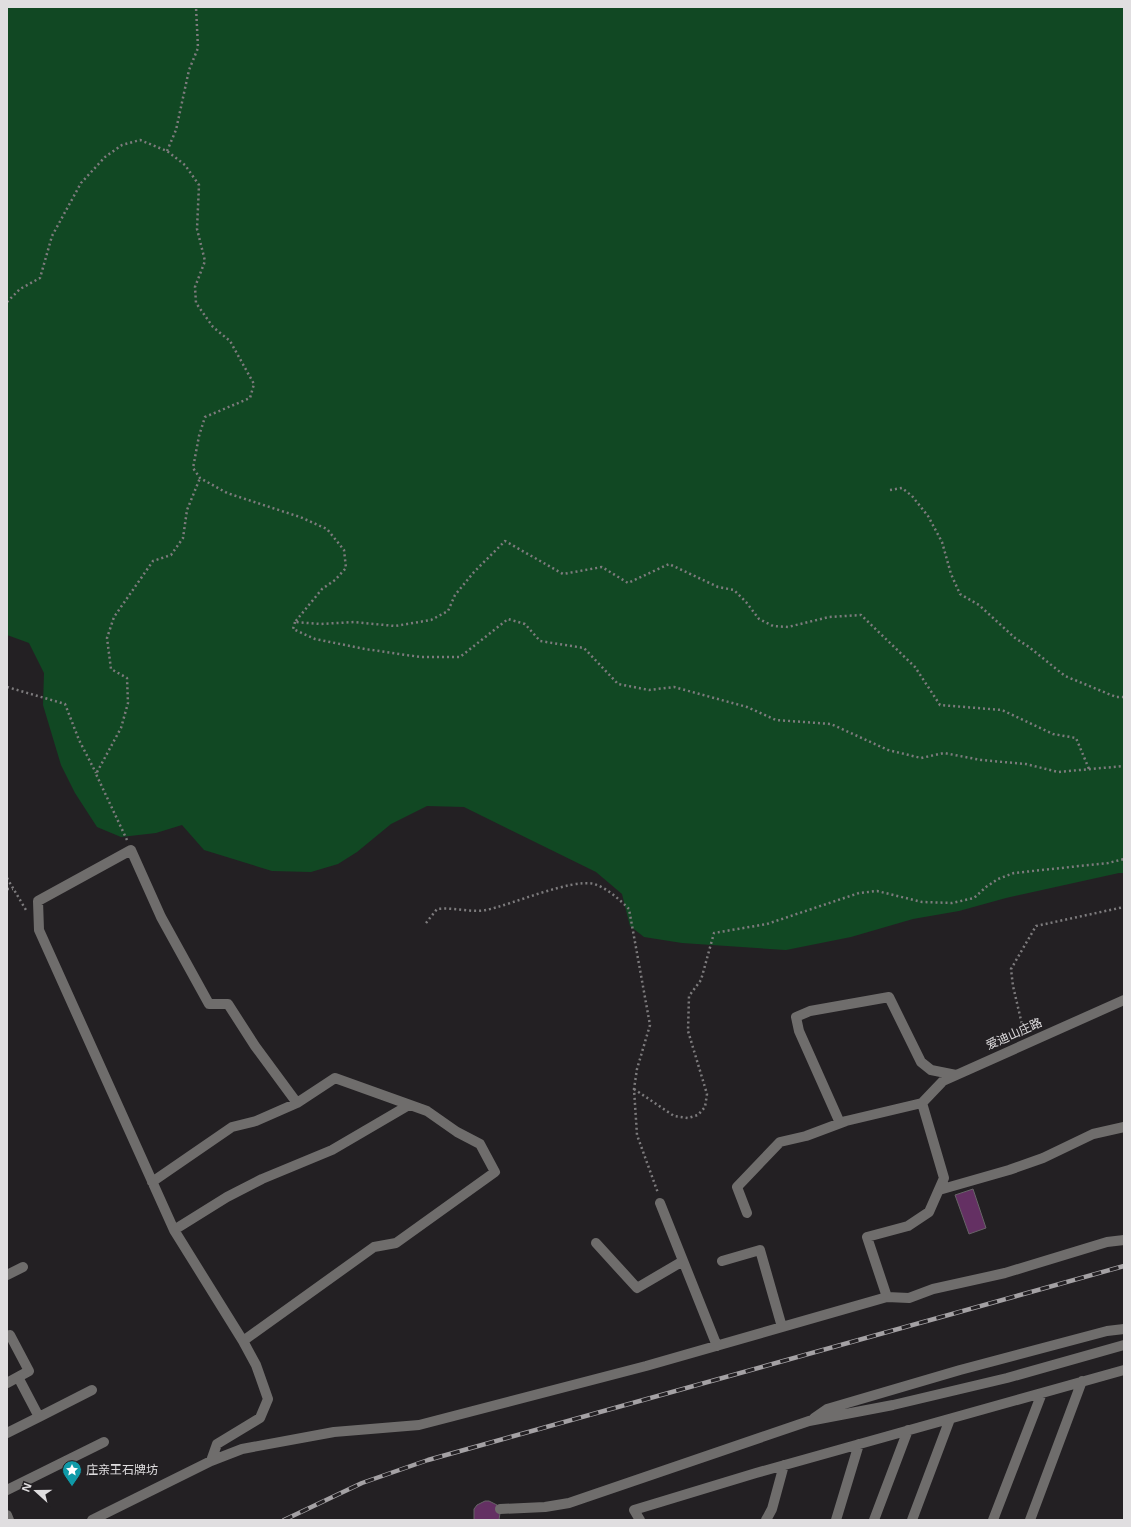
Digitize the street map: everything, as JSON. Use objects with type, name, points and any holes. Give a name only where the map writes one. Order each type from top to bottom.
[{"type":"street","points":[[211,1460],[217,1444],[260,1418],[268,1399],[256,1365],[243,1341],[174,1230],[39,930],[38,901],[131,850],[161,917],[210,1004],[228,1004],[254,1046],[297,1103]]},
{"type":"street","points":[[840,1123],[799,1031],[796,1017],[810,1011],[889,997],[921,1062],[931,1070],[956,1075]]},
{"type":"street","name":"爱迪山庄路","points":[[922,1103],[943,1081],[1124,1000]]},
{"type":"street","points":[[152,1182],[232,1127],[256,1121],[297,1103],[335,1078],[427,1112],[457,1132],[480,1144],[495,1172],[396,1243],[374,1247],[243,1341]]},
{"type":"street","points":[[747,1213],[737,1187],[780,1142],[806,1136],[840,1123],[922,1103],[944,1178],[929,1212],[908,1226],[867,1237],[887,1297]]},
{"type":"street","points":[[174,1230],[262,1179],[332,1150],[409,1105]]},
{"type":"street","points":[[939,1190],[1010,1170],[1043,1158],[1093,1134],[1124,1127]]},
{"type":"street","points":[[660,1204],[717,1346]]},
{"type":"street","points":[[92,1520],[211,1460],[242,1449],[334,1432],[419,1425],[646,1366],[887,1297],[909,1298],[934,1289],[1005,1273],[1107,1242],[1124,1240]]},
{"type":"street","points":[[596,1243],[637,1288],[683,1261]]},
{"type":"street","points":[[722,1261],[760,1250],[782,1328]]},
{"type":"street","points":[[7,1275],[23,1267]]},
{"type":"street","points":[[809,1421],[827,1409],[960,1370],[1107,1331],[1124,1329]]},
{"type":"street","points":[[7,1336],[10,1335],[29,1371],[7,1384]]},
{"type":"street","points":[[500,1509],[545,1507],[569,1503],[809,1421],[908,1402],[1007,1378],[1124,1345]]},
{"type":"street","points":[[640,1520],[634,1510],[784,1465],[1124,1370]]},
{"type":"street","points":[[18,1378],[39,1416]]},
{"type":"street","points":[[1030,1520],[1082,1381]]},
{"type":"street","points":[[7,1433],[92,1390]]},
{"type":"street","points":[[993,1520],[1042,1393]]},
{"type":"street","points":[[912,1520],[950,1419]]},
{"type":"street","points":[[874,1520],[908,1430]]},
{"type":"street","points":[[7,1490],[104,1442]]},
{"type":"street","points":[[836,1520],[860,1444]]},
{"type":"street","points":[[766,1520],[772,1509],[784,1465]]},
{"type":"street","points":[[7,1515],[10,1520]]},
{"type":"path","points":[[167,152],[176,130],[189,70],[198,48],[196,7]]},
{"type":"path","points":[[7,302],[20,289],[40,278],[52,236],[81,184],[105,157],[122,145],[140,140],[167,152],[185,166],[199,185],[197,229],[205,261],[195,287],[196,303],[213,327],[230,342],[254,384],[250,398],[205,417],[199,436],[193,468],[200,478],[227,492],[300,517],[327,529],[344,550],[346,568],[336,580],[322,589],[295,622],[293,629],[315,639],[420,657],[460,657],[508,619],[525,624],[540,641],[584,648],[618,684],[649,690],[674,688],[747,707],[776,720],[832,724],[888,750],[921,758],[944,753],[981,760],[1026,764],[1058,772],[1124,766]]},
{"type":"path","points":[[96,774],[121,728],[128,703],[127,678],[111,669],[107,638],[114,617],[153,561],[171,555],[183,538],[187,510],[200,478]]},
{"type":"path","points":[[890,490],[902,488],[912,496],[928,516],[942,542],[951,574],[960,594],[979,605],[1015,638],[1029,647],[1065,676],[1101,691],[1124,697]]},
{"type":"path","points":[[295,622],[321,624],[354,622],[395,626],[431,620],[448,611],[455,595],[474,572],[505,541],[562,574],[602,567],[628,583],[669,564],[718,587],[734,590],[746,602],[758,619],[773,626],[788,627],[829,617],[860,615],[915,667],[940,705],[1002,710],[1053,734],[1076,738],[1089,769]]},
{"type":"path","points":[[7,687],[65,704],[79,740],[131,850]]},
{"type":"path","points":[[634,1089],[674,1116],[688,1118],[698,1115],[705,1107],[707,1094],[688,1031],[689,996],[701,980],[714,933],[767,924],[859,893],[877,891],[922,902],[952,903],[974,898],[998,879],[1014,873],[1108,863],[1124,859]]},
{"type":"path","points":[[7,878],[28,913]]},
{"type":"path","points":[[426,923],[437,909],[448,908],[484,910],[502,907],[531,896],[578,884],[593,884],[617,897],[628,909],[650,1025],[637,1068],[634,1089],[637,1135],[656,1184],[660,1204]]},
{"type":"path","points":[[7,889],[14,889]]},
{"type":"path","points":[[1027,1043],[1013,986],[1011,969],[1036,926],[1124,907]]},
{"type":"green space","points":[[7,7],[1124,7],[1124,873],[1006,898],[959,911],[913,919],[851,937],[786,950],[682,943],[644,937],[630,926],[622,894],[596,872],[464,807],[427,806],[391,824],[357,852],[338,864],[311,872],[272,871],[204,850],[182,825],[156,833],[121,837],[97,827],[75,793],[61,765],[43,705],[44,673],[29,643],[7,635]]},
{"type":"building","points":[[973,1189],[986,1228],[969,1234],[955,1195]]},
{"type":"building","points":[[485,1501],[489,1501],[497,1505],[500,1513],[499,1520],[474,1520],[474,1509],[477,1505]]},
{"type":"railway","points":[[284,1520],[362,1483],[428,1460],[1124,1266]]},
{"type":"place","name":"庄亲王石牌坊","points":[[72,1487]]}]
